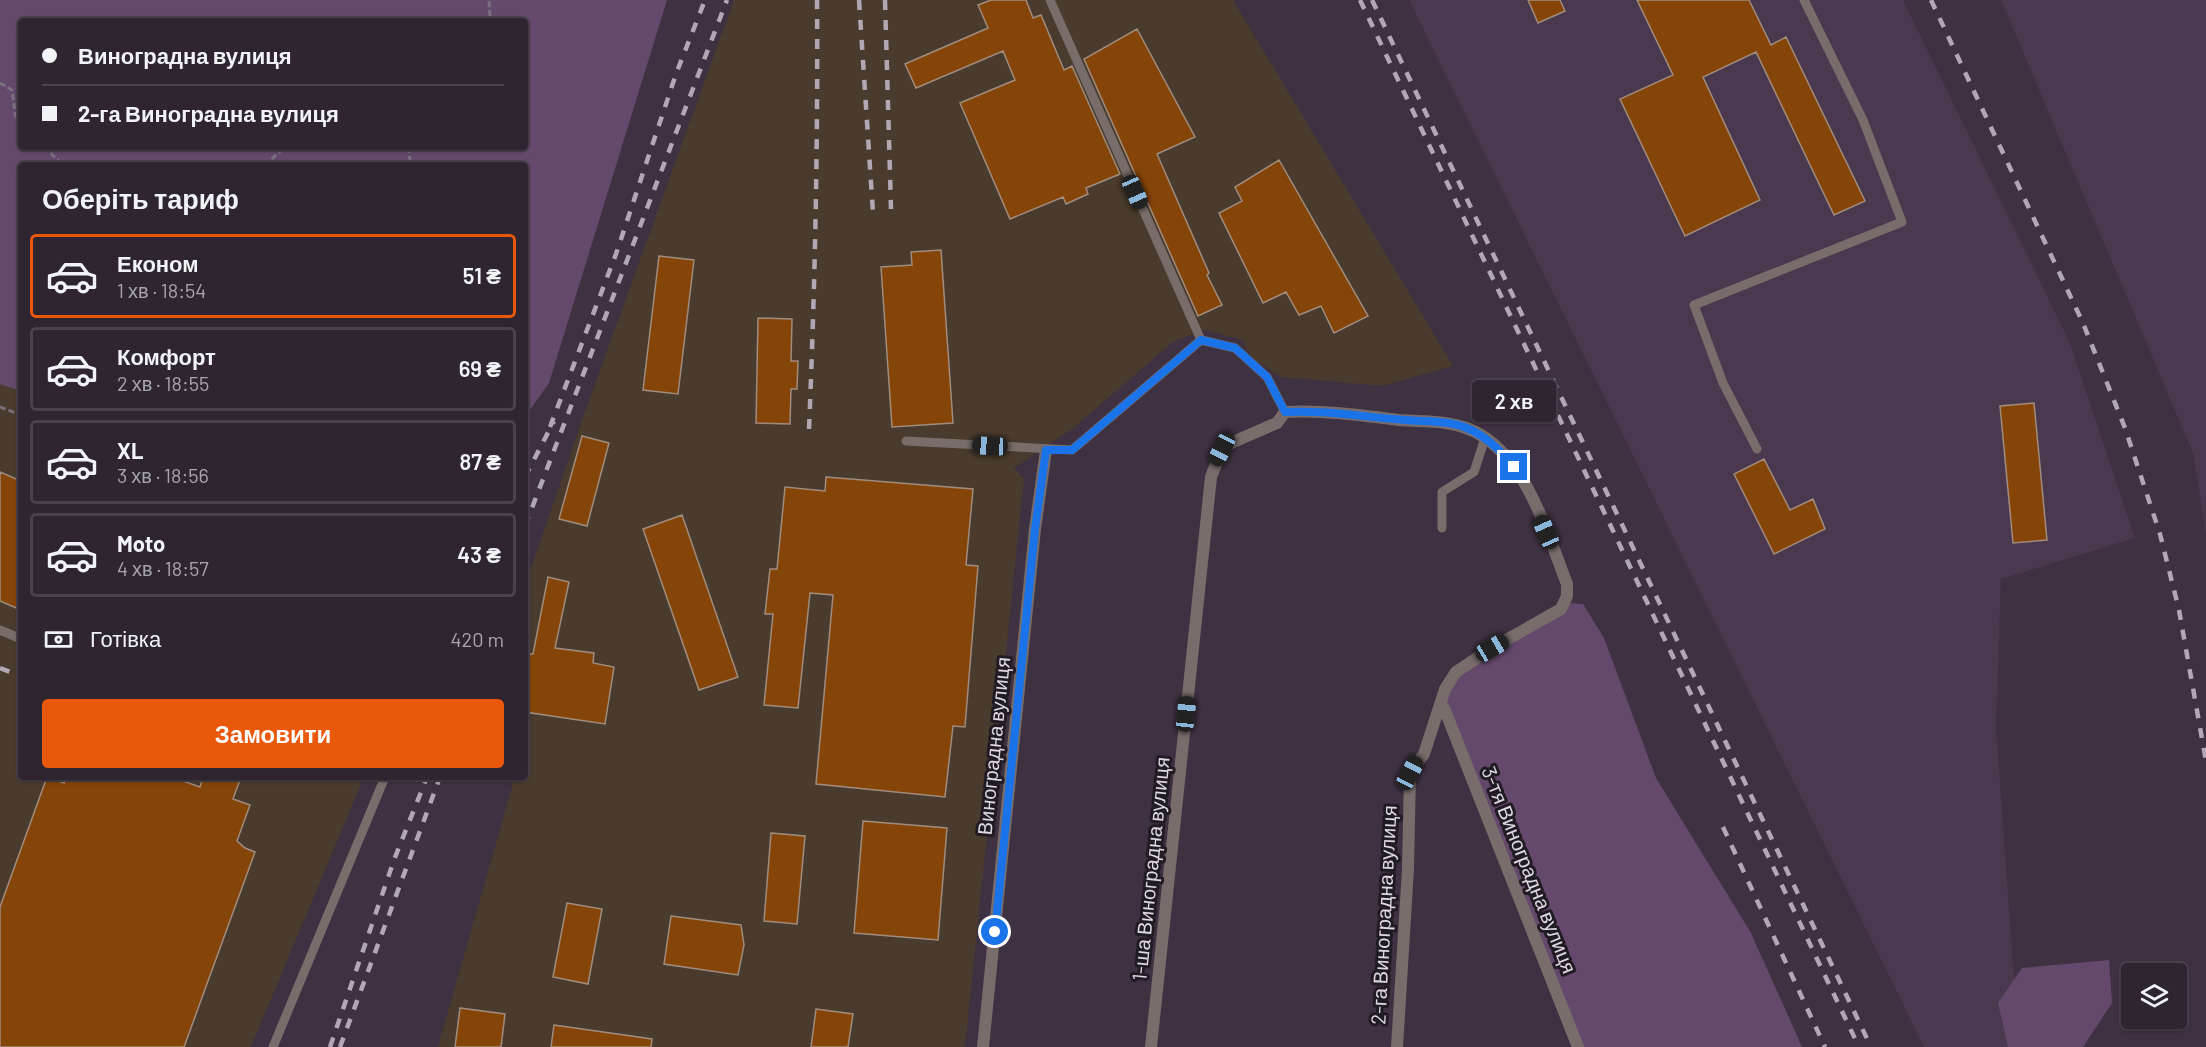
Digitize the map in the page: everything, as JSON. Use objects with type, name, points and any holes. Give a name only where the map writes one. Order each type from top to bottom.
[{"type":"street","name":"2-га Виноградна вулиця","points":[[1285,412],[1315,410],[1448,423],[1468,428],[1485,438],[1506,456],[1523,478],[1567,584],[1567,596],[1561,609],[1492,648],[1456,672],[1445,689],[1424,754],[1410,773],[1408,869],[1397,1047]]},
{"type":"street","name":"1-ша Виноградна вулиця","points":[[1152,1047],[1211,477],[1222,449],[1277,423],[1285,412]]},
{"type":"street","name":"Виноградна вулиця","points":[[983,1047],[1035,529],[1046,450]]},
{"type":"street","name":"3-тя Виноградна вулиця","points":[[1444,708],[1578,1047]]},
{"type":"lane","points":[[1050,0],[1201,340]]},
{"type":"lane","points":[[1757,449],[1723,382],[1694,305],[1902,222],[1863,120],[1804,0]]},
{"type":"lane","points":[[1201,340],[1235,348],[1267,377],[1285,412]]},
{"type":"lane","points":[[906,441],[1072,450],[1201,340]]},
{"type":"lane","points":[[1442,528],[1442,492],[1474,472],[1485,438]]},
{"type":"lane","points":[[0,630],[18,638]]},
{"type":"lane","points":[[273,1047],[384,780]]},
{"type":"path","points":[[488,18],[489,0]]},
{"type":"path","points":[[0,83],[12,90],[18,121]]},
{"type":"path","points":[[47,150],[60,162]]},
{"type":"path","points":[[268,162],[282,150]]},
{"type":"path","points":[[0,407],[18,414]]},
{"type":"shaded area","points":[[0,0],[667,0],[549,383],[528,413],[528,162],[18,162],[18,390],[0,384]]},
{"type":"shaded area","points":[[734,0],[1233,0],[1453,366],[1383,386],[1281,377],[1252,358],[1242,340],[1206,330],[1174,341],[1072,429],[1014,468],[1024,479],[965,1047],[438,1047],[514,780],[528,780],[528,733],[531,723],[528,724],[530,571],[587,406]]},
{"type":"shaded area","points":[[1409,0],[1903,0],[2070,343],[2135,538],[2001,579],[1996,727],[2019,1047],[1924,1047]]},
{"type":"shaded area","points":[[2001,0],[2206,0],[2206,534],[2193,453]]},
{"type":"shaded area","points":[[0,384],[18,390],[18,780],[363,780],[251,1047],[0,1047]]},
{"type":"shaded area","points":[[1571,603],[1583,604],[1604,638],[1656,778],[1751,933],[1802,1047],[1578,1047],[1444,708],[1455,669],[1488,647]]},
{"type":"shaded area","points":[[2109,960],[2112,1003],[2083,1047],[2008,1047],[1998,1003],[2022,968]]},
{"type":"building","points":[[991,0],[1026,0],[1033,18],[1041,15],[1064,70],[1072,66],[1120,174],[1086,188],[1088,194],[1066,204],[1063,197],[1010,219],[960,103],[1015,80],[1003,51],[916,88],[905,64],[988,28],[978,5]]},
{"type":"building","points":[[1528,0],[1560,0],[1565,11],[1538,23]]},
{"type":"building","points":[[1637,0],[1749,0],[1771,45],[1786,37],[1865,201],[1834,215],[1756,52],[1703,77],[1760,200],[1685,236],[1620,99],[1673,75]]},
{"type":"building","points":[[1137,29],[1195,137],[1157,154],[1209,273],[1207,275],[1222,305],[1198,316],[1084,59]]},
{"type":"building","points":[[1279,160],[1368,316],[1334,333],[1321,306],[1299,315],[1286,292],[1263,303],[1219,213],[1242,201],[1235,187]]},
{"type":"building","points":[[941,250],[953,423],[892,427],[881,267],[912,265],[911,252]]},
{"type":"building","points":[[659,256],[694,260],[678,394],[643,390]]},
{"type":"building","points":[[758,318],[792,319],[791,361],[798,361],[797,389],[791,389],[790,424],[756,423]]},
{"type":"building","points":[[2034,403],[2047,540],[2013,543],[2000,406]]},
{"type":"building","points":[[582,436],[609,443],[587,526],[559,519]]},
{"type":"building","points":[[1764,459],[1790,510],[1813,499],[1825,529],[1774,554],[1734,474]]},
{"type":"building","points":[[0,472],[18,480],[18,609],[0,601]]},
{"type":"building","points":[[826,477],[973,489],[966,565],[978,566],[965,727],[953,726],[945,797],[816,784],[833,595],[810,593],[798,708],[764,705],[773,614],[765,614],[770,569],[777,569],[785,487],[825,491]]},
{"type":"building","points":[[682,515],[738,677],[699,690],[643,529]]},
{"type":"building","points":[[548,577],[569,582],[555,648],[594,653],[593,663],[614,667],[605,724],[528,712],[528,661],[529,654],[533,654]]},
{"type":"building","points":[[46,780],[64,783],[65,780],[180,780],[200,787],[202,780],[240,780],[233,799],[250,805],[237,841],[245,848],[255,852],[184,1047],[0,1047],[0,907]]},
{"type":"building","points":[[863,821],[947,828],[938,940],[854,933]]},
{"type":"building","points":[[771,833],[805,836],[797,924],[764,921]]},
{"type":"building","points":[[567,903],[602,909],[588,984],[553,977]]},
{"type":"building","points":[[671,916],[741,925],[744,945],[738,975],[664,964]]},
{"type":"building","points":[[460,1008],[505,1014],[501,1047],[455,1047]]},
{"type":"building","points":[[816,1009],[853,1014],[848,1047],[811,1047]]},
{"type":"building","points":[[554,1025],[652,1039],[651,1047],[551,1047]]},
{"type":"railway","points":[[550,427],[616,254],[676,74],[705,0]]},
{"type":"railway","points":[[528,518],[727,0]]},
{"type":"railway","points":[[809,429],[816,214],[817,0]]},
{"type":"railway","points":[[859,0],[873,213]]},
{"type":"railway","points":[[885,0],[891,209]]},
{"type":"railway","points":[[1360,0],[1859,1047]]},
{"type":"railway","points":[[1372,0],[1871,1047]]},
{"type":"railway","points":[[1931,0],[2083,323],[2125,428],[2160,534],[2179,610],[2206,761]]},
{"type":"railway","points":[[528,471],[554,421]]},
{"type":"railway","points":[[0,668],[18,675]]},
{"type":"railway","points":[[330,1047],[394,860],[426,780]]},
{"type":"railway","points":[[340,1047],[439,780]]},
{"type":"railway","points":[[1723,827],[1825,1047]]},
{"type":"route","points":[[995,932],[1035,529],[1046,450],[1072,450],[1201,340],[1235,348],[1267,377],[1285,412],[1315,410],[1448,423],[1468,428],[1485,438],[1506,456],[1514,467]]}]
